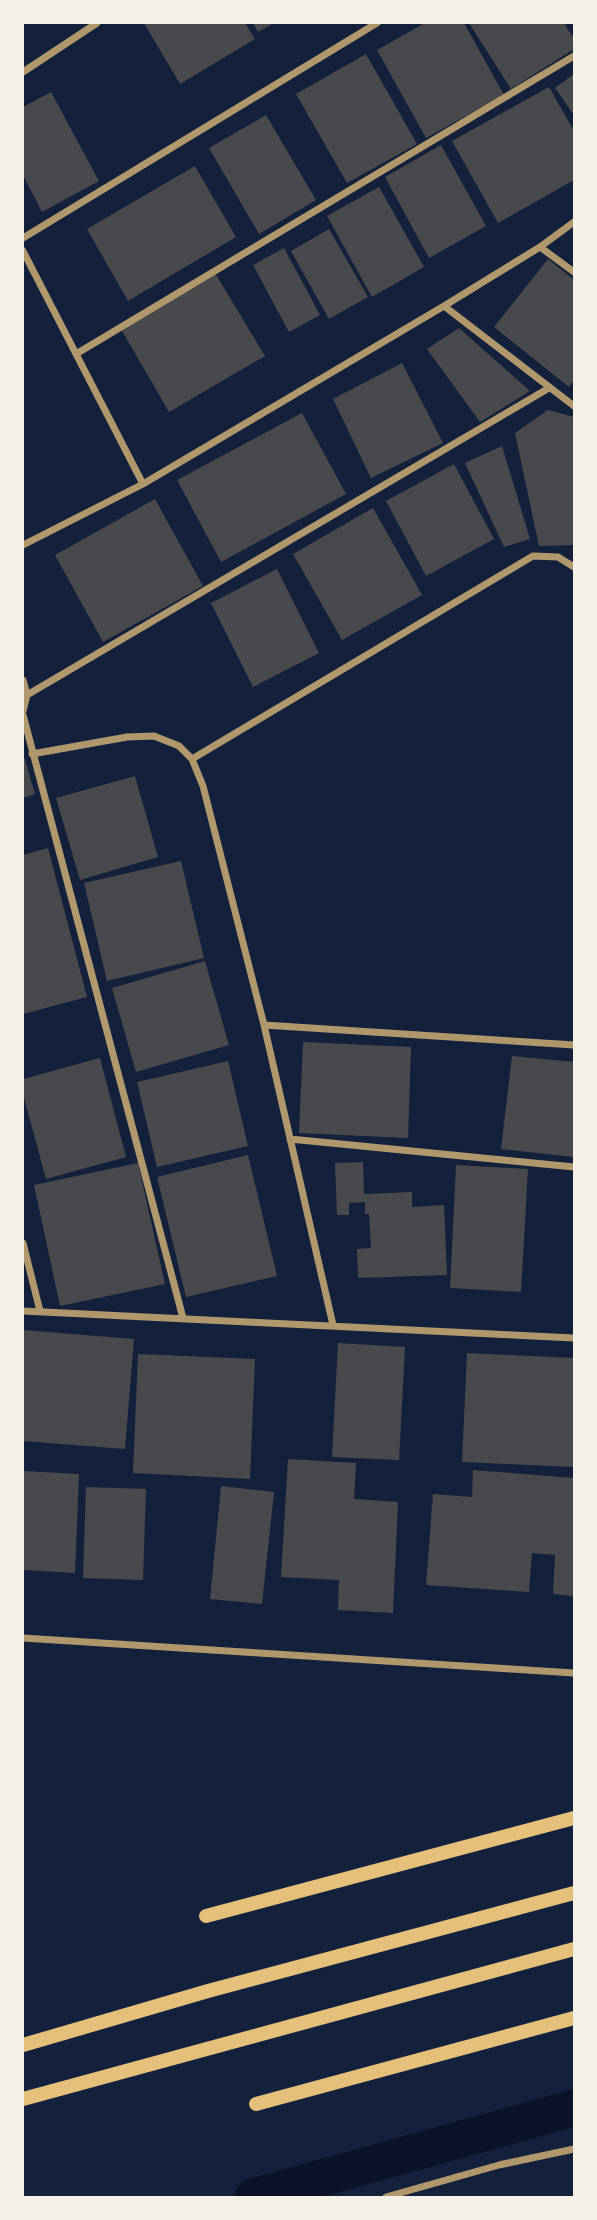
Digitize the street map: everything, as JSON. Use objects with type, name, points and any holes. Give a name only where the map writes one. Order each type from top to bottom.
[{"type":"main road","points":[[206,1916],[574,1818]]},
{"type":"main road","points":[[23,2045],[208,1991],[574,1893]]},
{"type":"main road","points":[[23,2099],[574,1949]]},
{"type":"main road","points":[[256,2104],[574,2018]]},
{"type":"street","points":[[23,72],[97,23]]},
{"type":"street","points":[[23,238],[377,23]]},
{"type":"street","points":[[76,354],[574,56]]},
{"type":"street","points":[[23,545],[143,484],[444,306],[540,247],[574,222]]},
{"type":"street","points":[[540,247],[574,272]]},
{"type":"street","points":[[23,251],[143,484]]},
{"type":"street","points":[[444,306],[574,406]]},
{"type":"street","points":[[27,695],[550,388]]},
{"type":"street","points":[[192,759],[533,556],[558,557],[574,567]]},
{"type":"street","points":[[23,680],[27,695],[23,713],[32,754],[183,1318]]},
{"type":"street","points":[[32,754],[127,737],[154,736],[179,746],[192,759],[203,786],[264,1025],[333,1325]]},
{"type":"street","points":[[264,1025],[574,1045]]},
{"type":"street","points":[[290,1139],[574,1167]]},
{"type":"street","points":[[23,1242],[40,1311]]},
{"type":"street","points":[[23,1311],[574,1338]]},
{"type":"street","points":[[23,1638],[574,1673]]},
{"type":"street","points":[[386,2197],[499,2165],[574,2149]]},
{"type":"building","points":[[144,23],[245,23],[255,39],[180,84]]},
{"type":"building","points":[[253,23],[274,23],[258,32]]},
{"type":"building","points":[[425,23],[464,23],[504,95],[426,138],[377,50]]},
{"type":"building","points":[[469,23],[564,23],[574,39],[574,49],[511,89]]},
{"type":"building","points":[[366,54],[417,144],[347,183],[296,94]]},
{"type":"building","points":[[574,74],[574,115],[555,88]]},
{"type":"building","points":[[549,87],[574,131],[574,180],[498,223],[452,141]]},
{"type":"building","points":[[51,92],[99,181],[42,212],[23,175],[23,107]]},
{"type":"building","points":[[266,115],[316,200],[259,234],[209,148]]},
{"type":"building","points":[[441,145],[486,226],[429,258],[385,177]]},
{"type":"building","points":[[195,166],[236,237],[128,301],[87,229]]},
{"type":"building","points":[[379,187],[424,267],[372,297],[327,216]]},
{"type":"building","points":[[329,229],[368,297],[329,319],[291,251]]},
{"type":"building","points":[[284,248],[320,315],[289,332],[253,265]]},
{"type":"building","points":[[548,259],[574,280],[574,380],[569,387],[494,327]]},
{"type":"building","points":[[215,273],[265,356],[169,412],[121,329]]},
{"type":"building","points":[[459,328],[530,391],[480,422],[427,349]]},
{"type":"building","points":[[402,363],[443,443],[371,478],[333,399]]},
{"type":"building","points":[[548,410],[574,417],[574,545],[539,546],[515,433]]},
{"type":"building","points":[[302,413],[346,494],[221,562],[177,480]]},
{"type":"building","points":[[502,446],[530,539],[504,547],[465,463]]},
{"type":"building","points":[[454,464],[494,539],[426,576],[386,501]]},
{"type":"building","points":[[155,499],[203,586],[103,642],[55,555]]},
{"type":"building","points":[[373,508],[422,595],[342,640],[293,554]]},
{"type":"building","points":[[277,569],[319,653],[253,687],[211,603]]},
{"type":"building","points":[[23,753],[35,794],[23,798]]},
{"type":"building","points":[[135,776],[158,857],[80,880],[56,798]]},
{"type":"building","points":[[48,848],[87,997],[23,1014],[23,855]]},
{"type":"building","points":[[181,861],[204,958],[107,981],[84,883]]},
{"type":"building","points":[[205,961],[229,1045],[136,1072],[112,988]]},
{"type":"building","points":[[303,1042],[411,1047],[408,1138],[299,1133]]},
{"type":"building","points":[[512,1056],[574,1062],[574,1157],[501,1149]]},
{"type":"building","points":[[100,1058],[126,1157],[46,1179],[23,1094],[23,1079]]},
{"type":"building","points":[[228,1061],[248,1146],[157,1167],[137,1082]]},
{"type":"building","points":[[248,1155],[277,1276],[186,1297],[157,1177]]},
{"type":"building","points":[[363,1162],[364,1194],[412,1192],[412,1207],[444,1205],[447,1275],[358,1278],[357,1249],[371,1248],[369,1214],[365,1214],[365,1202],[349,1203],[349,1215],[337,1215],[335,1163]]},
{"type":"building","points":[[138,1163],[165,1284],[60,1306],[34,1185]]},
{"type":"building","points":[[456,1165],[528,1169],[521,1292],[450,1288]]},
{"type":"building","points":[[23,1330],[134,1339],[125,1449],[23,1441]]},
{"type":"building","points":[[338,1343],[405,1347],[399,1460],[332,1457]]},
{"type":"building","points":[[467,1353],[574,1358],[574,1467],[462,1462]]},
{"type":"building","points":[[138,1354],[255,1359],[250,1479],[133,1473]]},
{"type":"building","points":[[288,1459],[356,1463],[354,1499],[398,1502],[393,1613],[338,1610],[339,1580],[281,1577]]},
{"type":"building","points":[[473,1470],[574,1478],[574,1596],[553,1594],[555,1555],[532,1553],[529,1592],[426,1585],[433,1494],[472,1497]]},
{"type":"building","points":[[23,1471],[79,1474],[75,1573],[23,1570]]},
{"type":"building","points":[[221,1486],[274,1492],[262,1604],[210,1599]]},
{"type":"building","points":[[86,1487],[146,1489],[143,1580],[83,1578]]},
{"type":"waterway","points":[[253,2197],[574,2108]]}]
